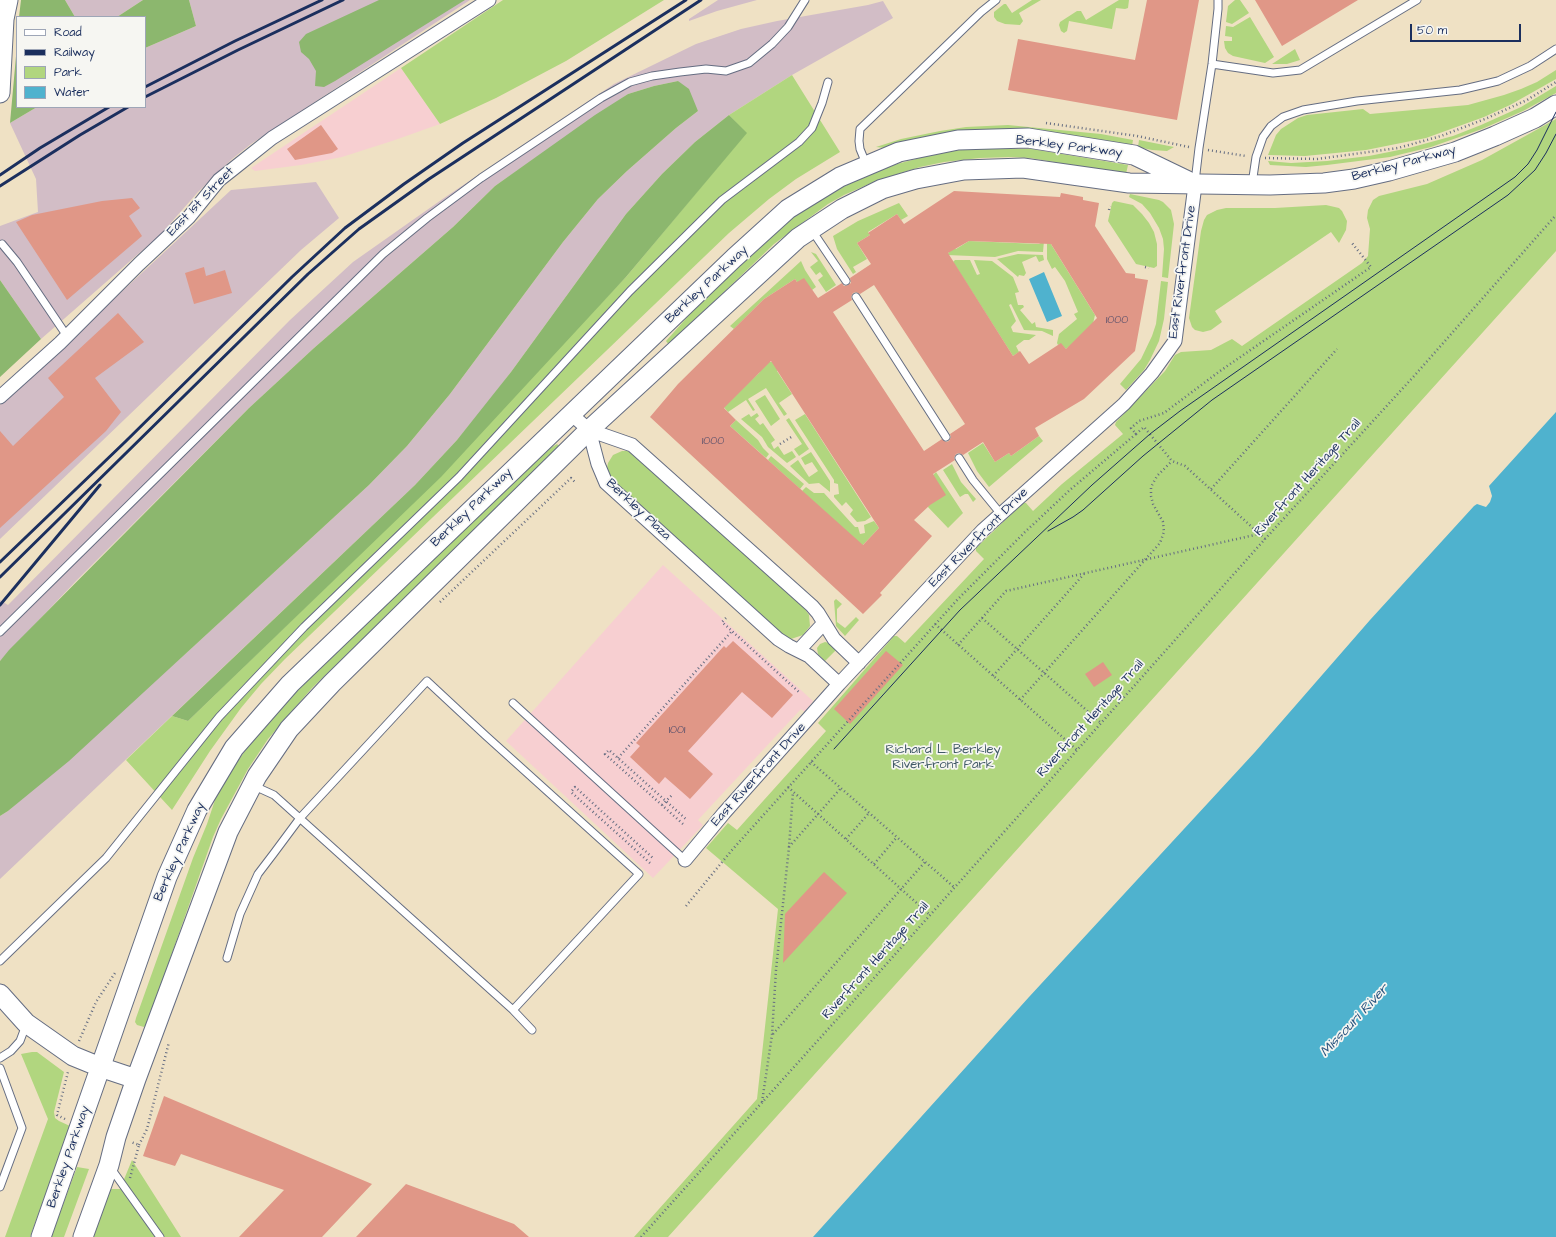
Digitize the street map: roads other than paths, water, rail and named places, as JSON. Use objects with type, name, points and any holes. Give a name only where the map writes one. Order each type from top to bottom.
[{"type":"main road","points":[[0,93],[4,19],[8,0]]},
{"type":"main road","name":"Berkley Parkway","points":[[83,1237],[109,1165],[116,1137],[136,1079],[228,832],[252,785],[289,729],[332,683],[589,430],[798,238],[842,209],[882,189],[916,179],[964,170],[1023,168],[1129,183],[1252,185],[1324,183],[1354,179],[1389,171],[1455,152],[1535,118],[1556,105]]},
{"type":"main road","name":"Berkley Parkway","points":[[41,1237],[167,877],[197,810],[234,748],[290,684],[734,258],[788,210],[840,177],[899,152],[958,140],[1028,138],[1134,155],[1195,185]]},
{"type":"main road","points":[[0,994],[26,1023],[73,1056],[100,1068],[136,1079]]},
{"type":"street","name":"East 1st Street","points":[[0,397],[67,336],[139,264],[189,217],[219,180],[272,138],[488,0]]},
{"type":"street","name":"East Riverfront Drive","points":[[685,860],[839,684],[983,530],[1000,513],[1124,404],[1152,373],[1175,340],[1195,185]]},
{"type":"street","points":[[571,414],[589,430],[632,445],[812,606],[834,639],[859,663]]},
{"type":"street","name":"Berkley Plaza","points":[[589,430],[598,464],[606,483],[778,639],[810,656],[839,684]]},
{"type":"street","points":[[799,650],[824,623]]},
{"type":"lane","points":[[0,632],[383,254],[427,218],[488,173],[601,98],[630,82],[652,76],[706,69],[726,71],[749,63],[783,33],[795,18],[804,0]]},
{"type":"lane","points":[[867,166],[860,149],[860,129],[980,12],[996,0]]},
{"type":"lane","points":[[1195,185],[1212,64],[1218,0]]},
{"type":"lane","points":[[1212,64],[1273,72],[1300,70],[1417,0]]},
{"type":"lane","points":[[1252,185],[1256,157],[1263,137],[1271,126],[1283,117],[1304,110],[1357,101],[1460,90],[1498,81],[1530,66],[1556,49]]},
{"type":"lane","points":[[0,961],[106,858],[219,717],[304,627],[459,477],[630,291],[722,200],[799,142],[812,128],[822,103],[828,82]]},
{"type":"lane","points":[[811,229],[846,281]]},
{"type":"lane","points":[[2,244],[17,262],[67,336]]},
{"type":"lane","points":[[856,297],[946,437]]},
{"type":"lane","points":[[959,458],[972,480],[1000,513]]},
{"type":"lane","points":[[227,958],[240,914],[258,874],[300,818],[427,681],[638,874],[513,1010]]},
{"type":"lane","points":[[513,703],[685,860]]},
{"type":"lane","points":[[252,785],[274,795],[513,1010],[532,1030]]},
{"type":"lane","points":[[0,1058],[11,1051],[20,1041],[26,1023]]},
{"type":"lane","points":[[0,1068],[22,1128],[1,1181]]},
{"type":"lane","points":[[109,1165],[160,1237]]},
{"type":"water","points":[[1044,272],[1062,316],[1047,322],[1029,279]]},
{"type":"water","name":"Missouri River","points":[[1556,412],[1556,1237],[813,1237],[1029,997],[1255,752],[1370,620],[1474,506],[1477,504],[1486,507],[1492,496],[1489,486]]},
{"type":"tram line","points":[[834,749],[960,610],[1092,485],[1150,434],[1180,411],[1515,177],[1528,164],[1537,150],[1556,112]]},
{"type":"tram line","points":[[1048,531],[1083,510],[1143,456],[1212,400],[1508,195],[1535,170],[1556,134]]},
{"type":"railway","points":[[146,86],[235,41],[322,0]]},
{"type":"railway","points":[[146,96],[238,50],[343,0]]},
{"type":"railway","points":[[0,562],[125,442],[292,277],[345,228],[404,184],[463,143],[686,0]]},
{"type":"railway","points":[[0,577],[308,274],[359,229],[429,179],[701,0]]},
{"type":"railway","points":[[0,175],[40,148],[107,108]]},
{"type":"railway","points":[[0,186],[80,135],[126,108]]},
{"type":"railway","points":[[0,605],[100,485]]},
{"type":"park label","name":"Richard L. Berkley Riverfront Park","points":[[943,758]]}]
